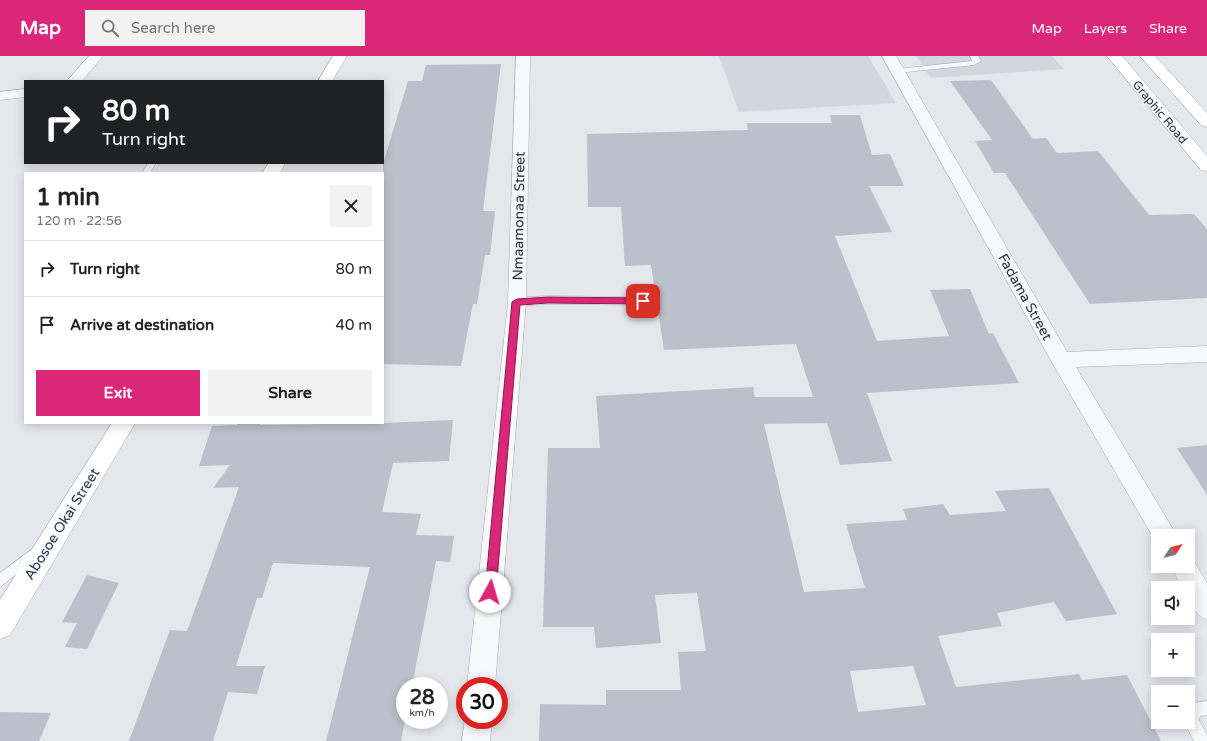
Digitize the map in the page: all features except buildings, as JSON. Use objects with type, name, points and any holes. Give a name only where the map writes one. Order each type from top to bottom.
[{"type":"main road","points":[[326,80],[340,56]]},
{"type":"main road","name":"Graphic Road","points":[[1114,56],[1169,123],[1207,166]]},
{"type":"main road","name":"Graphic Road","points":[[1148,56],[1207,122]]},
{"type":"main road","name":"Abosoe Okai Street","points":[[0,625],[123,424]]},
{"type":"street","points":[[75,80],[96,56]]},
{"type":"street","name":"Nmaamonaa Street","points":[[482,677],[517,302],[523,56]]},
{"type":"street","name":"Fadama Street","points":[[893,63],[1061,360],[1161,529]]},
{"type":"street","points":[[0,96],[24,93]]},
{"type":"street","points":[[1061,360],[1207,354]]},
{"type":"street","points":[[1187,573],[1207,607]]},
{"type":"street","points":[[476,741],[477,729]]},
{"type":"lane","points":[[893,63],[974,63],[977,61],[974,56]]},
{"type":"lane","points":[[146,172],[151,164]]},
{"type":"lane","points":[[517,302],[548,300],[643,301]]},
{"type":"lane","points":[[0,581],[51,540]]},
{"type":"lane","points":[[1202,741],[1191,721],[1194,710],[1207,708]]},
{"type":"shaded area","points":[[719,56],[868,56],[896,103],[739,112]]},
{"type":"shaded area","points":[[916,56],[1052,56],[1064,69],[931,78]]},
{"type":"route","points":[[490,592],[517,302],[548,300],[643,301]]}]
